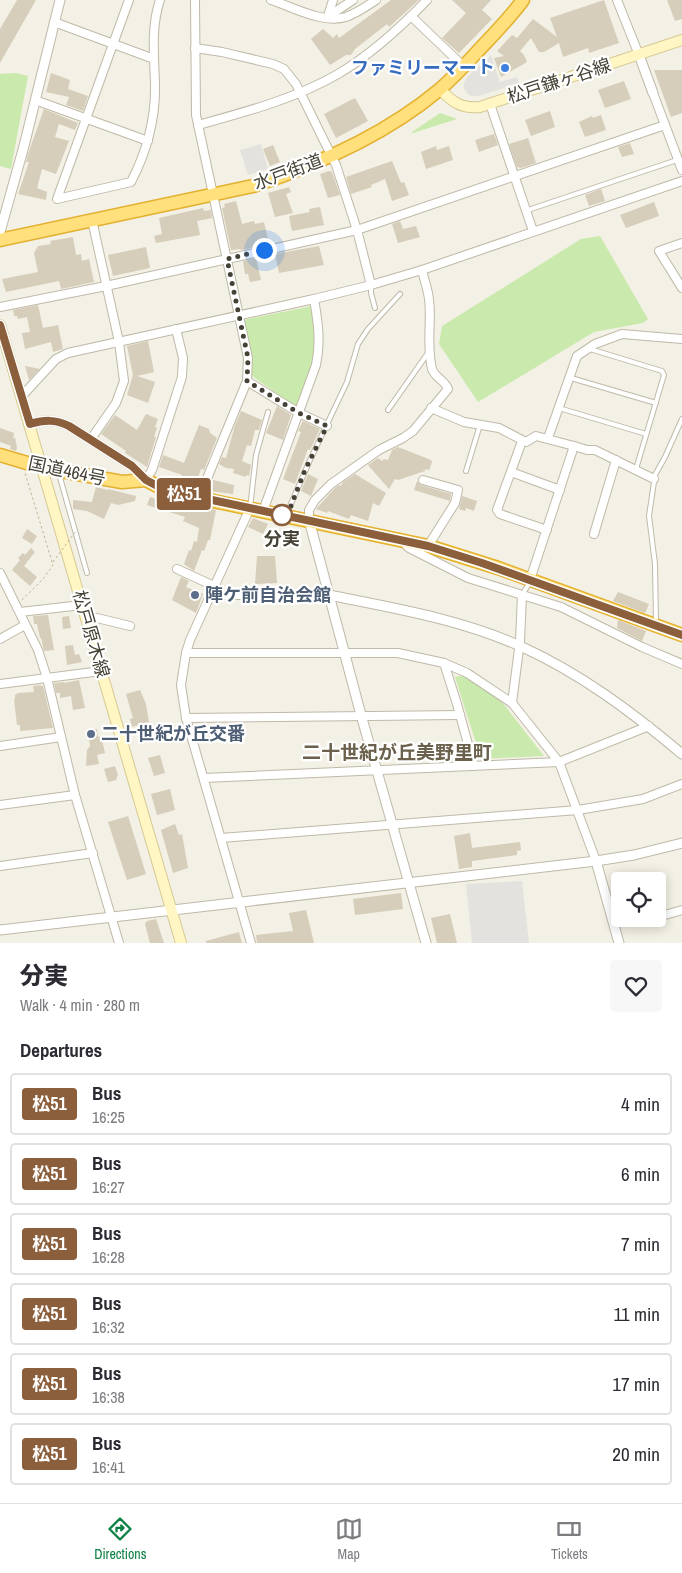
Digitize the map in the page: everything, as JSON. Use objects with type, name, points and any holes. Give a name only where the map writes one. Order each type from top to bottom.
[{"type":"highway","name":"水戸街道","points":[[0,240],[213,195],[268,181],[332,156],[388,127],[440,90],[523,0]]},
{"type":"highway","name":"国道464号","points":[[0,455],[25,467],[122,482],[146,480],[165,490],[199,498],[428,546],[466,557],[682,635]]},
{"type":"main road","name":"松戸鎌ヶ谷線","points":[[440,90],[451,101],[466,107],[480,107],[682,40]]},
{"type":"main road","name":"松戸原木線","points":[[0,325],[181,943]]},
{"type":"street","points":[[0,232],[60,0]]},
{"type":"street","points":[[130,0],[57,199],[131,182],[142,161],[155,104],[155,14],[160,0]]},
{"type":"street","points":[[195,0],[195,86],[198,125],[248,358],[247,381],[199,498]]},
{"type":"street","points":[[271,0],[327,17],[344,17],[376,0]]},
{"type":"street","points":[[327,17],[333,0]]},
{"type":"street","points":[[327,17],[353,0]]},
{"type":"street","points":[[198,125],[266,105],[300,92],[338,74],[368,54],[427,0]]},
{"type":"street","points":[[617,0],[682,170]]},
{"type":"street","points":[[411,16],[463,66]]},
{"type":"street","points":[[54,22],[154,59]]},
{"type":"street","points":[[195,48],[222,52],[273,64],[284,69],[290,75],[332,156],[357,230],[371,285]]},
{"type":"street","points":[[35,100],[148,141]]},
{"type":"street","points":[[490,104],[533,231]]},
{"type":"street","points":[[0,307],[106,286],[357,230],[665,125]]},
{"type":"street","points":[[21,397],[56,359],[68,353],[371,285],[422,270],[682,181]]},
{"type":"street","points":[[91,439],[116,403],[124,381],[119,342],[92,220]]},
{"type":"street","points":[[682,243],[659,251],[682,288]]},
{"type":"street","points":[[422,270],[430,299],[428,342],[434,374],[447,385],[448,389],[413,431],[404,438],[379,450],[331,484],[316,500],[310,510],[310,520],[344,653],[425,943]]},
{"type":"street","points":[[263,511],[316,365],[320,335],[314,299]]},
{"type":"street","points":[[30,424],[49,420],[60,421],[132,466],[146,480],[155,462],[182,377],[183,358],[176,330]]},
{"type":"street","points":[[548,438],[571,378],[577,356],[607,338],[622,334],[682,339]]},
{"type":"street","points":[[247,381],[299,413],[327,426]]},
{"type":"street","points":[[431,408],[464,422],[499,428],[526,442],[536,436],[587,450],[595,450],[654,479]]},
{"type":"street","points":[[522,440],[498,510],[500,514],[547,530]]},
{"type":"street","points":[[530,580],[574,446]]},
{"type":"street","points":[[594,534],[616,460]]},
{"type":"street","points":[[510,472],[560,490]]},
{"type":"street","points":[[423,480],[458,490],[455,503],[428,546]]},
{"type":"street","points":[[250,508],[186,653],[181,684],[186,718],[251,943]]},
{"type":"street","points":[[400,540],[409,548],[468,578],[561,608],[682,664]]},
{"type":"street","points":[[177,569],[214,586]]},
{"type":"street","points":[[0,573],[38,650],[47,678],[76,795],[119,943]]},
{"type":"street","points":[[210,595],[329,595],[462,625],[519,646],[563,668],[601,691],[649,726],[682,754]]},
{"type":"street","points":[[512,703],[519,646],[522,595]]},
{"type":"street","points":[[18,608],[82,605]]},
{"type":"street","points":[[87,620],[97,618],[130,626]]},
{"type":"street","points":[[0,639],[25,625]]},
{"type":"street","points":[[186,653],[398,653],[444,663],[467,674],[512,703],[559,762],[596,861],[611,913]]},
{"type":"street","points":[[444,663],[474,766]]},
{"type":"street","points":[[0,684],[101,671]]},
{"type":"street","points":[[186,718],[460,715]]},
{"type":"street","points":[[204,778],[559,762],[649,726]]},
{"type":"street","points":[[0,746],[61,737]]},
{"type":"street","points":[[221,838],[578,810],[643,799],[682,784]]},
{"type":"street","points":[[0,806],[76,795]]},
{"type":"street","points":[[0,930],[596,861],[634,855],[682,843]]},
{"type":"street","points":[[0,866],[93,853]]},
{"type":"street","points":[[666,915],[682,910]]},
{"type":"street","points":[[615,927],[619,943]]},
{"type":"lane","points":[[526,211],[678,160]]},
{"type":"lane","points":[[371,285],[375,308]]},
{"type":"lane","points":[[287,516],[303,474],[347,382],[358,344],[368,329],[400,294]]},
{"type":"lane","points":[[590,349],[662,371],[664,375],[636,469]]},
{"type":"lane","points":[[388,410],[430,351]]},
{"type":"lane","points":[[571,378],[656,403]]},
{"type":"lane","points":[[559,408],[646,434]]},
{"type":"lane","points":[[250,508],[256,455],[268,412]]},
{"type":"lane","points":[[656,625],[655,564],[649,516],[654,479],[682,419]]},
{"type":"lane","points":[[466,471],[480,425]]},
{"type":"lane","points":[[57,471],[87,573]]},
{"type":"lane","points":[[522,595],[530,580]]},
{"type":"path","points":[[25,467],[53,562]]},
{"type":"path","points":[[18,608],[43,579],[76,531]]},
{"type":"green space","points":[[16,73],[28,76],[11,169],[0,166],[0,74]]},
{"type":"green space","points":[[440,113],[457,119],[412,132]]},
{"type":"green space","points":[[600,236],[648,319],[643,323],[594,332],[478,402],[439,344],[442,326],[581,239]]},
{"type":"green space","points":[[312,306],[316,335],[316,354],[299,405],[296,407],[252,376],[252,361],[243,320]]},
{"type":"green space","points":[[464,675],[502,702],[544,756],[481,759],[455,677]]},
{"type":"shaded area","points":[[491,55],[500,82],[517,77],[519,83],[479,96],[471,96],[464,88],[464,83],[467,77]]},
{"type":"shaded area","points":[[261,144],[268,169],[248,175],[240,150]]},
{"type":"shaded area","points":[[522,881],[529,943],[472,943],[466,884]]},
{"type":"building","points":[[17,0],[36,0],[0,63],[0,29]]},
{"type":"building","points":[[391,0],[419,0],[389,27],[387,24],[355,49],[351,55],[346,55],[330,65],[311,39],[323,29],[333,38],[337,34],[339,38]]},
{"type":"building","points":[[452,0],[491,0],[482,10],[492,19],[459,53],[442,38],[466,13]]},
{"type":"building","points":[[604,0],[619,43],[589,53],[588,48],[563,57],[559,43],[544,52],[539,52],[531,38],[520,51],[527,62],[501,77],[494,58],[504,56],[497,51],[512,35],[517,38],[533,19],[557,37],[550,18]]},
{"type":"building","points":[[667,0],[682,0],[682,19],[675,21]]},
{"type":"building","points":[[654,70],[682,70],[682,113],[671,117]]},
{"type":"building","points":[[51,73],[70,80],[68,89],[88,96],[83,111],[66,105],[69,97],[46,92]]},
{"type":"building","points":[[624,81],[631,99],[605,108],[598,90]]},
{"type":"building","points":[[355,98],[368,121],[336,138],[324,114]]},
{"type":"building","points":[[44,109],[78,123],[75,130],[59,124],[55,137],[69,141],[56,174],[42,169],[37,188],[47,192],[46,200],[18,194],[29,162],[26,162],[28,154]]},
{"type":"building","points":[[550,111],[555,127],[531,136],[525,120]]},
{"type":"building","points":[[601,115],[606,130],[585,137],[579,122],[592,116],[593,118]]},
{"type":"building","points":[[494,134],[498,145],[479,152],[475,140]]},
{"type":"building","points":[[528,138],[536,163],[521,168],[517,167],[509,144]]},
{"type":"building","points":[[630,143],[634,154],[622,157],[618,147]]},
{"type":"building","points":[[273,145],[280,162],[270,166],[263,149]]},
{"type":"building","points":[[436,146],[437,150],[449,146],[453,160],[426,169],[421,152]]},
{"type":"building","points":[[392,161],[401,183],[404,182],[409,195],[392,201],[385,179],[371,185],[372,187],[351,194],[346,177]]},
{"type":"building","points":[[332,172],[340,195],[328,198],[320,174]]},
{"type":"building","points":[[289,187],[291,192],[286,194],[293,213],[275,217],[268,193]]},
{"type":"building","points":[[601,189],[605,201],[589,206],[585,195]]},
{"type":"building","points":[[236,201],[242,224],[254,221],[255,224],[264,222],[269,244],[241,250],[231,250],[222,208],[225,207],[224,204]]},
{"type":"building","points":[[654,202],[659,216],[626,228],[620,215]]},
{"type":"building","points":[[320,207],[324,225],[292,231],[289,216],[310,212],[309,209]]},
{"type":"building","points":[[203,208],[204,211],[211,210],[212,218],[197,221],[200,235],[156,243],[154,236],[162,234],[159,218]]},
{"type":"building","points":[[400,221],[403,229],[416,226],[420,237],[398,243],[392,224]]},
{"type":"building","points":[[73,237],[76,255],[81,254],[82,261],[89,259],[94,282],[61,289],[59,281],[6,292],[2,279],[38,272],[34,253],[38,246],[51,244],[50,241]]},
{"type":"building","points":[[319,246],[324,265],[279,273],[275,254]]},
{"type":"building","points":[[146,247],[150,268],[113,276],[108,255]]},
{"type":"building","points":[[256,258],[261,280],[250,282],[248,274],[245,274],[243,261]]},
{"type":"building","points":[[38,305],[43,328],[58,325],[63,349],[53,352],[51,342],[25,349],[22,333],[30,332],[27,317],[18,319],[17,316],[14,316],[13,310]]},
{"type":"building","points":[[148,341],[154,372],[137,376],[155,382],[148,403],[127,395],[133,375],[127,346]]},
{"type":"building","points":[[25,366],[40,369],[29,380]]},
{"type":"building","points":[[277,406],[291,415],[283,440],[266,433]]},
{"type":"building","points":[[241,411],[262,420],[259,430],[255,430],[251,446],[247,445],[242,461],[251,465],[249,476],[246,475],[246,477],[233,473],[234,469],[226,468],[219,464],[222,457],[226,458]]},
{"type":"building","points":[[146,414],[158,419],[155,427],[157,428],[154,437],[156,437],[147,467],[101,434],[115,415],[137,430]]},
{"type":"building","points":[[303,421],[320,429],[310,450],[308,449],[295,484],[283,479],[301,432],[298,431]]},
{"type":"building","points":[[199,425],[209,429],[210,433],[217,438],[204,470],[201,469],[195,486],[180,481],[182,475],[159,467],[163,455],[184,463]]},
{"type":"building","points":[[0,428],[14,433],[13,439],[15,437],[16,451],[10,449],[11,446],[0,442]]},
{"type":"building","points":[[398,447],[432,462],[429,470],[425,469],[425,471],[398,480],[395,479],[389,489],[368,465],[378,458],[382,461],[384,459],[388,460],[392,450]]},
{"type":"building","points":[[308,474],[318,479],[311,496],[301,491]]},
{"type":"building","points":[[355,474],[386,493],[379,506],[373,503],[368,521],[351,515],[349,519],[328,511],[327,513],[316,509],[335,488],[339,485],[341,486],[343,482]]},
{"type":"building","points":[[213,480],[234,485],[233,494],[210,491],[209,488]]},
{"type":"building","points":[[417,481],[421,485],[451,494],[450,501],[414,490]]},
{"type":"building","points":[[96,487],[136,496],[135,501],[118,505],[111,503],[104,519],[87,511],[73,509],[73,500],[92,502]]},
{"type":"building","points":[[462,496],[477,501],[474,511],[466,508],[465,511],[459,509]]},
{"type":"building","points":[[150,497],[188,508],[196,509],[197,506],[216,510],[210,540],[208,540],[204,551],[202,550],[194,571],[184,564],[194,541],[197,542],[199,528],[183,521],[185,517],[147,505]]},
{"type":"building","points":[[253,518],[268,524],[263,534],[248,527]]},
{"type":"building","points":[[27,529],[37,536],[32,544],[22,538]]},
{"type":"building","points":[[31,548],[35,552],[24,566],[37,577],[30,586],[12,570],[20,560],[18,558],[23,553],[25,555]]},
{"type":"building","points":[[257,556],[275,556],[277,583],[255,584]]},
{"type":"building","points":[[181,577],[189,581],[186,587],[203,594],[196,613],[172,600]]},
{"type":"building","points":[[618,592],[649,604],[645,613],[613,601]]},
{"type":"building","points":[[48,615],[54,650],[44,651],[33,616]]},
{"type":"building","points":[[69,616],[71,628],[63,629],[62,617]]},
{"type":"building","points":[[618,620],[646,631],[642,641],[617,628]]},
{"type":"building","points":[[73,645],[75,655],[79,654],[82,662],[67,665],[65,646]]},
{"type":"building","points":[[79,680],[85,708],[73,710],[71,696],[60,698],[60,693],[56,693],[54,683]]},
{"type":"building","points":[[33,686],[43,686],[53,728],[20,731],[20,725],[17,725],[15,695],[18,693],[34,692]]},
{"type":"building","points":[[140,690],[146,704],[149,722],[132,727],[130,719],[133,718],[126,694]]},
{"type":"building","points":[[97,729],[98,737],[101,736],[105,753],[97,755],[99,764],[86,766],[87,750],[90,746],[88,731]]},
{"type":"building","points":[[160,755],[165,773],[154,776],[148,758]]},
{"type":"building","points":[[115,766],[118,775],[116,780],[108,782],[104,769]]},
{"type":"building","points":[[170,789],[175,810],[157,815],[151,794]]},
{"type":"building","points":[[128,816],[146,874],[127,880],[108,822]]},
{"type":"building","points":[[175,824],[179,835],[182,834],[188,868],[173,873],[161,830]]},
{"type":"building","points":[[470,833],[472,848],[520,842],[521,850],[517,851],[517,855],[472,861],[472,867],[459,869],[454,836]]},
{"type":"building","points":[[401,893],[403,909],[355,915],[353,899]]},
{"type":"building","points":[[306,910],[314,943],[257,943],[256,935],[293,931],[289,913]]},
{"type":"building","points":[[450,914],[457,943],[437,943],[431,918]]},
{"type":"building","points":[[156,919],[164,943],[150,943],[145,924],[147,921]]},
{"type":"building","points":[[239,932],[242,943],[206,943],[206,941]]},
{"type":"bus line","name":"松51","points":[[0,325],[30,424],[49,420],[60,421],[132,466],[146,480],[156,486],[199,498],[428,546],[466,557],[682,635]]},
{"type":"place","name":"ファミリーマート","points":[[505,68]]},
{"type":"place","name":"分実","points":[[282,515]]},
{"type":"place","name":"陣ケ前自治会館","points":[[195,595]]},
{"type":"place","name":"二十世紀が丘交番","points":[[91,734]]},
{"type":"district","name":"二十世紀が丘美野里町","points":[[397,752]]},
{"type":"route","points":[[264,250],[227,259],[248,358],[247,381],[299,413],[327,426],[305,470],[287,516],[282,515]]}]
